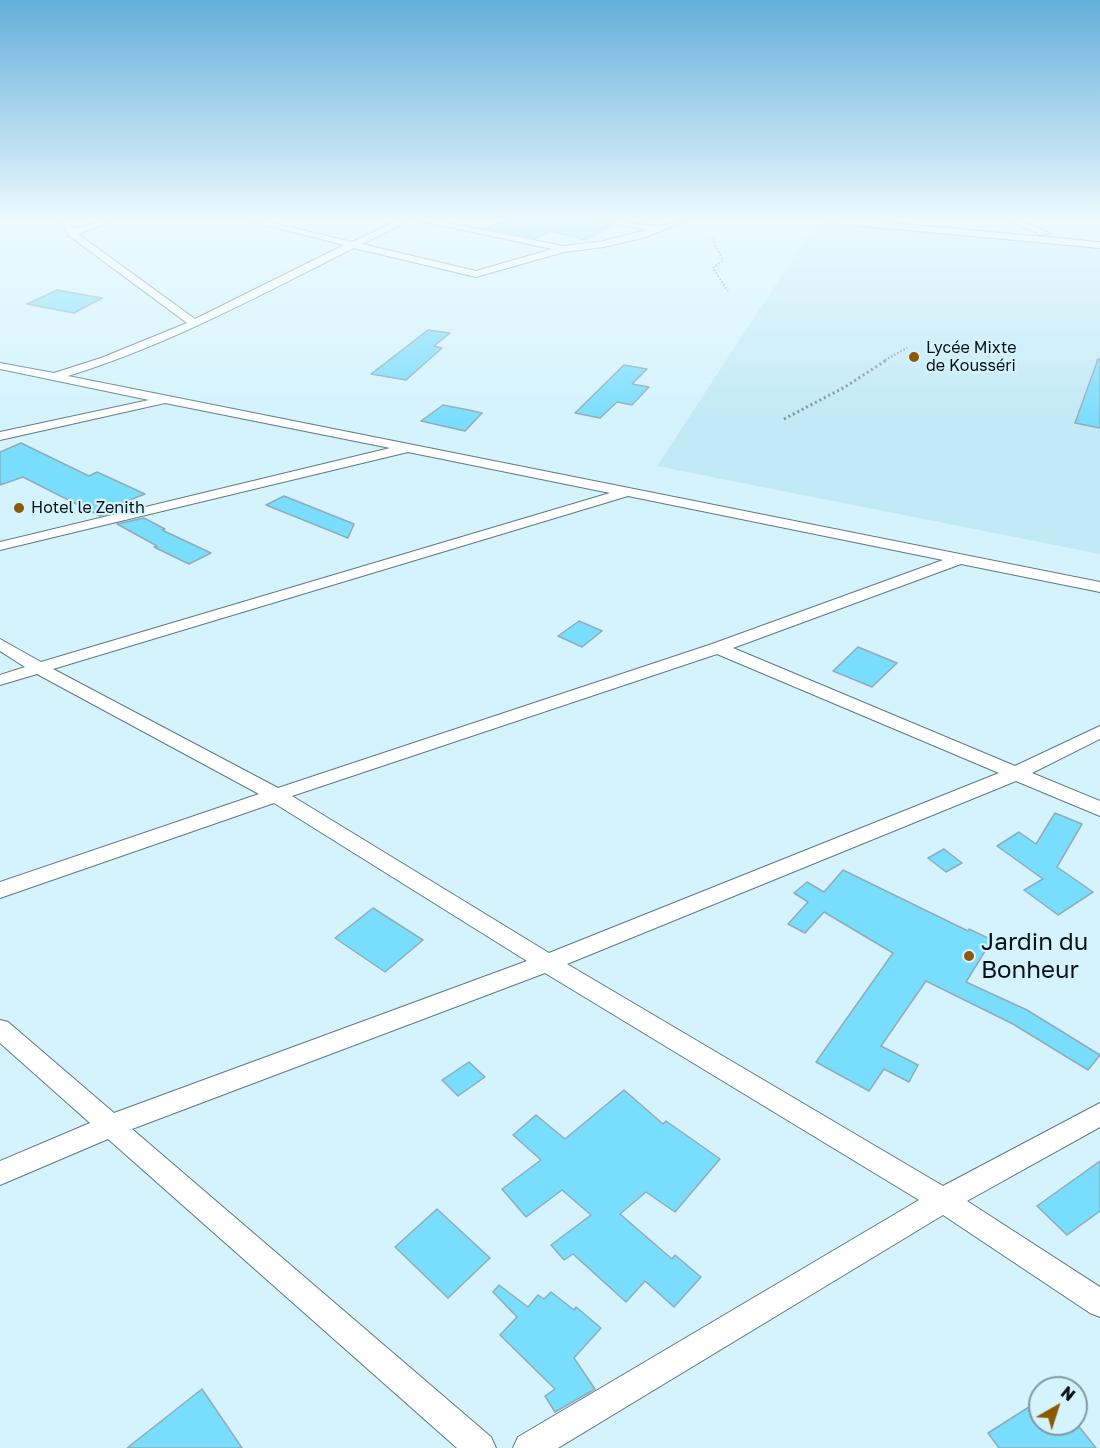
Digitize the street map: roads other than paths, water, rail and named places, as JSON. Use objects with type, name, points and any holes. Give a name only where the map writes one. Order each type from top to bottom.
[{"type":"street","points":[[145,288],[195,324]]},
{"type":"street","points":[[52,377],[112,359],[195,324],[266,288]]},
{"type":"street","points":[[0,366],[1100,587]]},
{"type":"street","points":[[0,436],[168,400]]},
{"type":"street","points":[[0,546],[409,448]]},
{"type":"street","points":[[0,680],[628,492]]},
{"type":"street","points":[[0,890],[276,795],[718,648],[962,559]]},
{"type":"street","points":[[0,644],[40,669],[276,795],[547,963],[943,1200],[1100,1303]]},
{"type":"street","points":[[718,648],[1100,809]]},
{"type":"street","points":[[0,1173],[112,1125],[547,963],[1017,773],[1100,732]]},
{"type":"street","points":[[0,1029],[480,1448]]},
{"type":"street","points":[[529,1448],[943,1200],[1100,1114]]},
{"type":"place","name":"Lycée Mixte de Kousséri","points":[[914,357]]},
{"type":"place","name":"Hotel le Zenith","points":[[19,508]]},
{"type":"place","name":"Jardin du Bonheur","points":[[969,956]]}]
